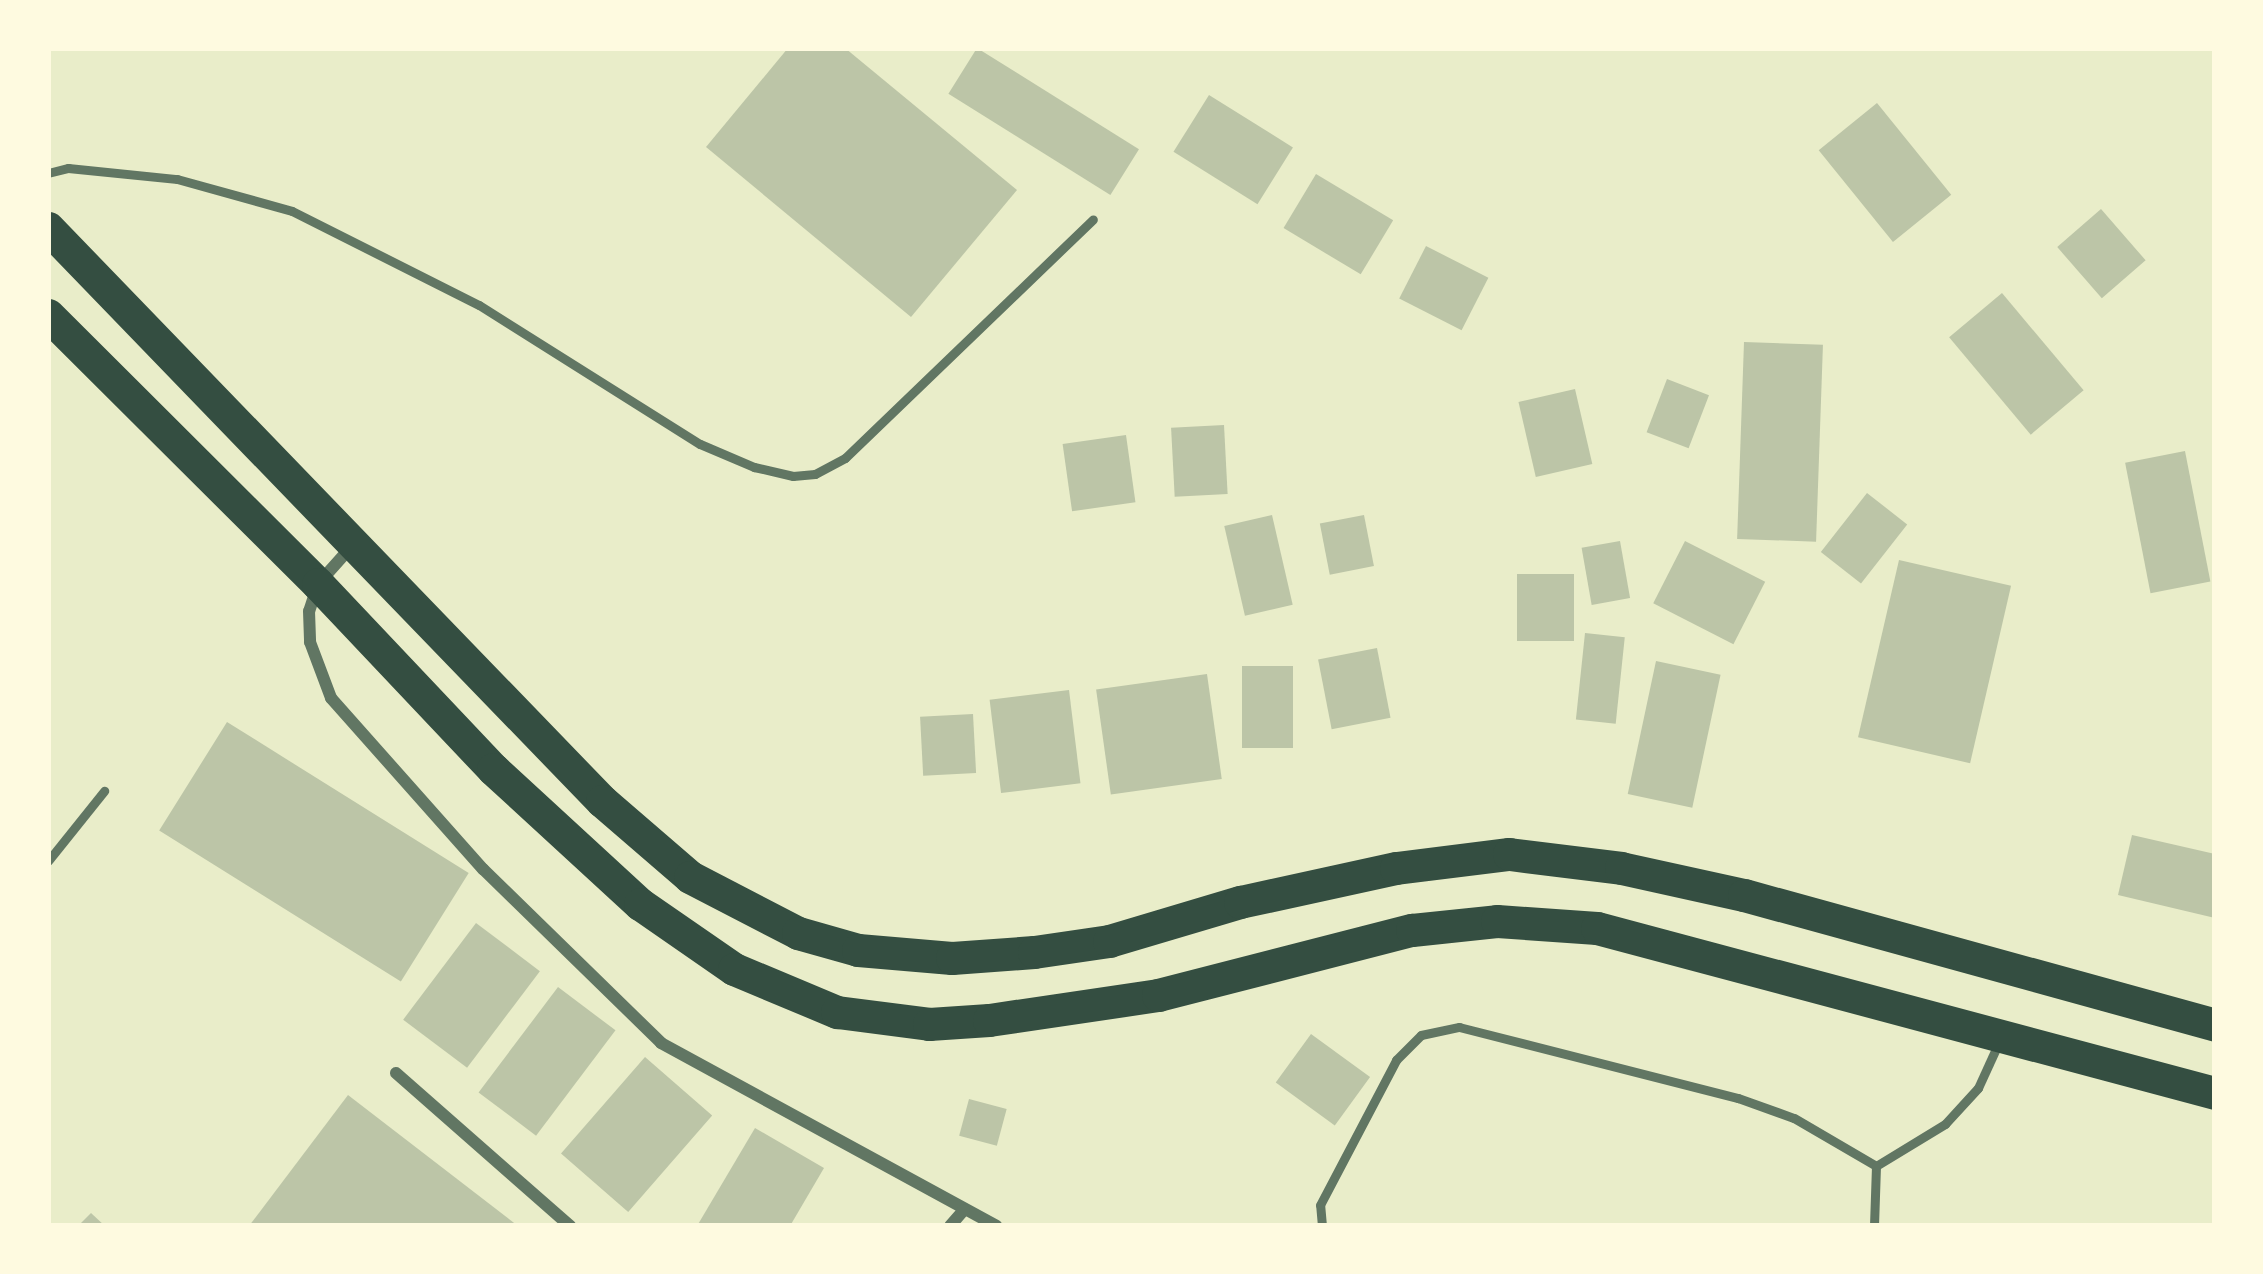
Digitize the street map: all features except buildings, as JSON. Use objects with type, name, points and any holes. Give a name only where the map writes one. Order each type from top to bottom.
[{"type":"highway","points":[[48,228],[602,801],[691,877],[798,933],[858,950],[952,958],[1053,950],[1108,941],[1240,902],[1396,868],[1509,854],[1621,868],[1744,895],[2215,1025]]},
{"type":"highway","points":[[48,315],[318,584],[493,769],[640,904],[734,969],[837,1012],[929,1024],[989,1020],[1158,995],[1412,930],[1497,920],[1597,928],[2215,1093]]},
{"type":"street","points":[[352,546],[318,584],[309,610],[310,642],[332,698],[483,869],[661,1042],[719,1078],[996,1226]]},
{"type":"street","points":[[396,1073],[570,1226]]},
{"type":"street","points":[[950,1226],[964,1210]]},
{"type":"lane","points":[[48,173],[68,168],[177,179],[292,211],[478,305],[700,443],[793,476],[815,474],[844,458],[1093,219]]},
{"type":"lane","points":[[48,861],[104,791]]},
{"type":"lane","points":[[1322,1226],[1320,1205],[1396,1060],[1420,1035],[1459,1027],[1738,1098],[1794,1118],[1876,1166]]},
{"type":"lane","points":[[1876,1166],[1945,1124],[1978,1088],[2002,1034]]},
{"type":"lane","points":[[1874,1226],[1876,1166]]}]
